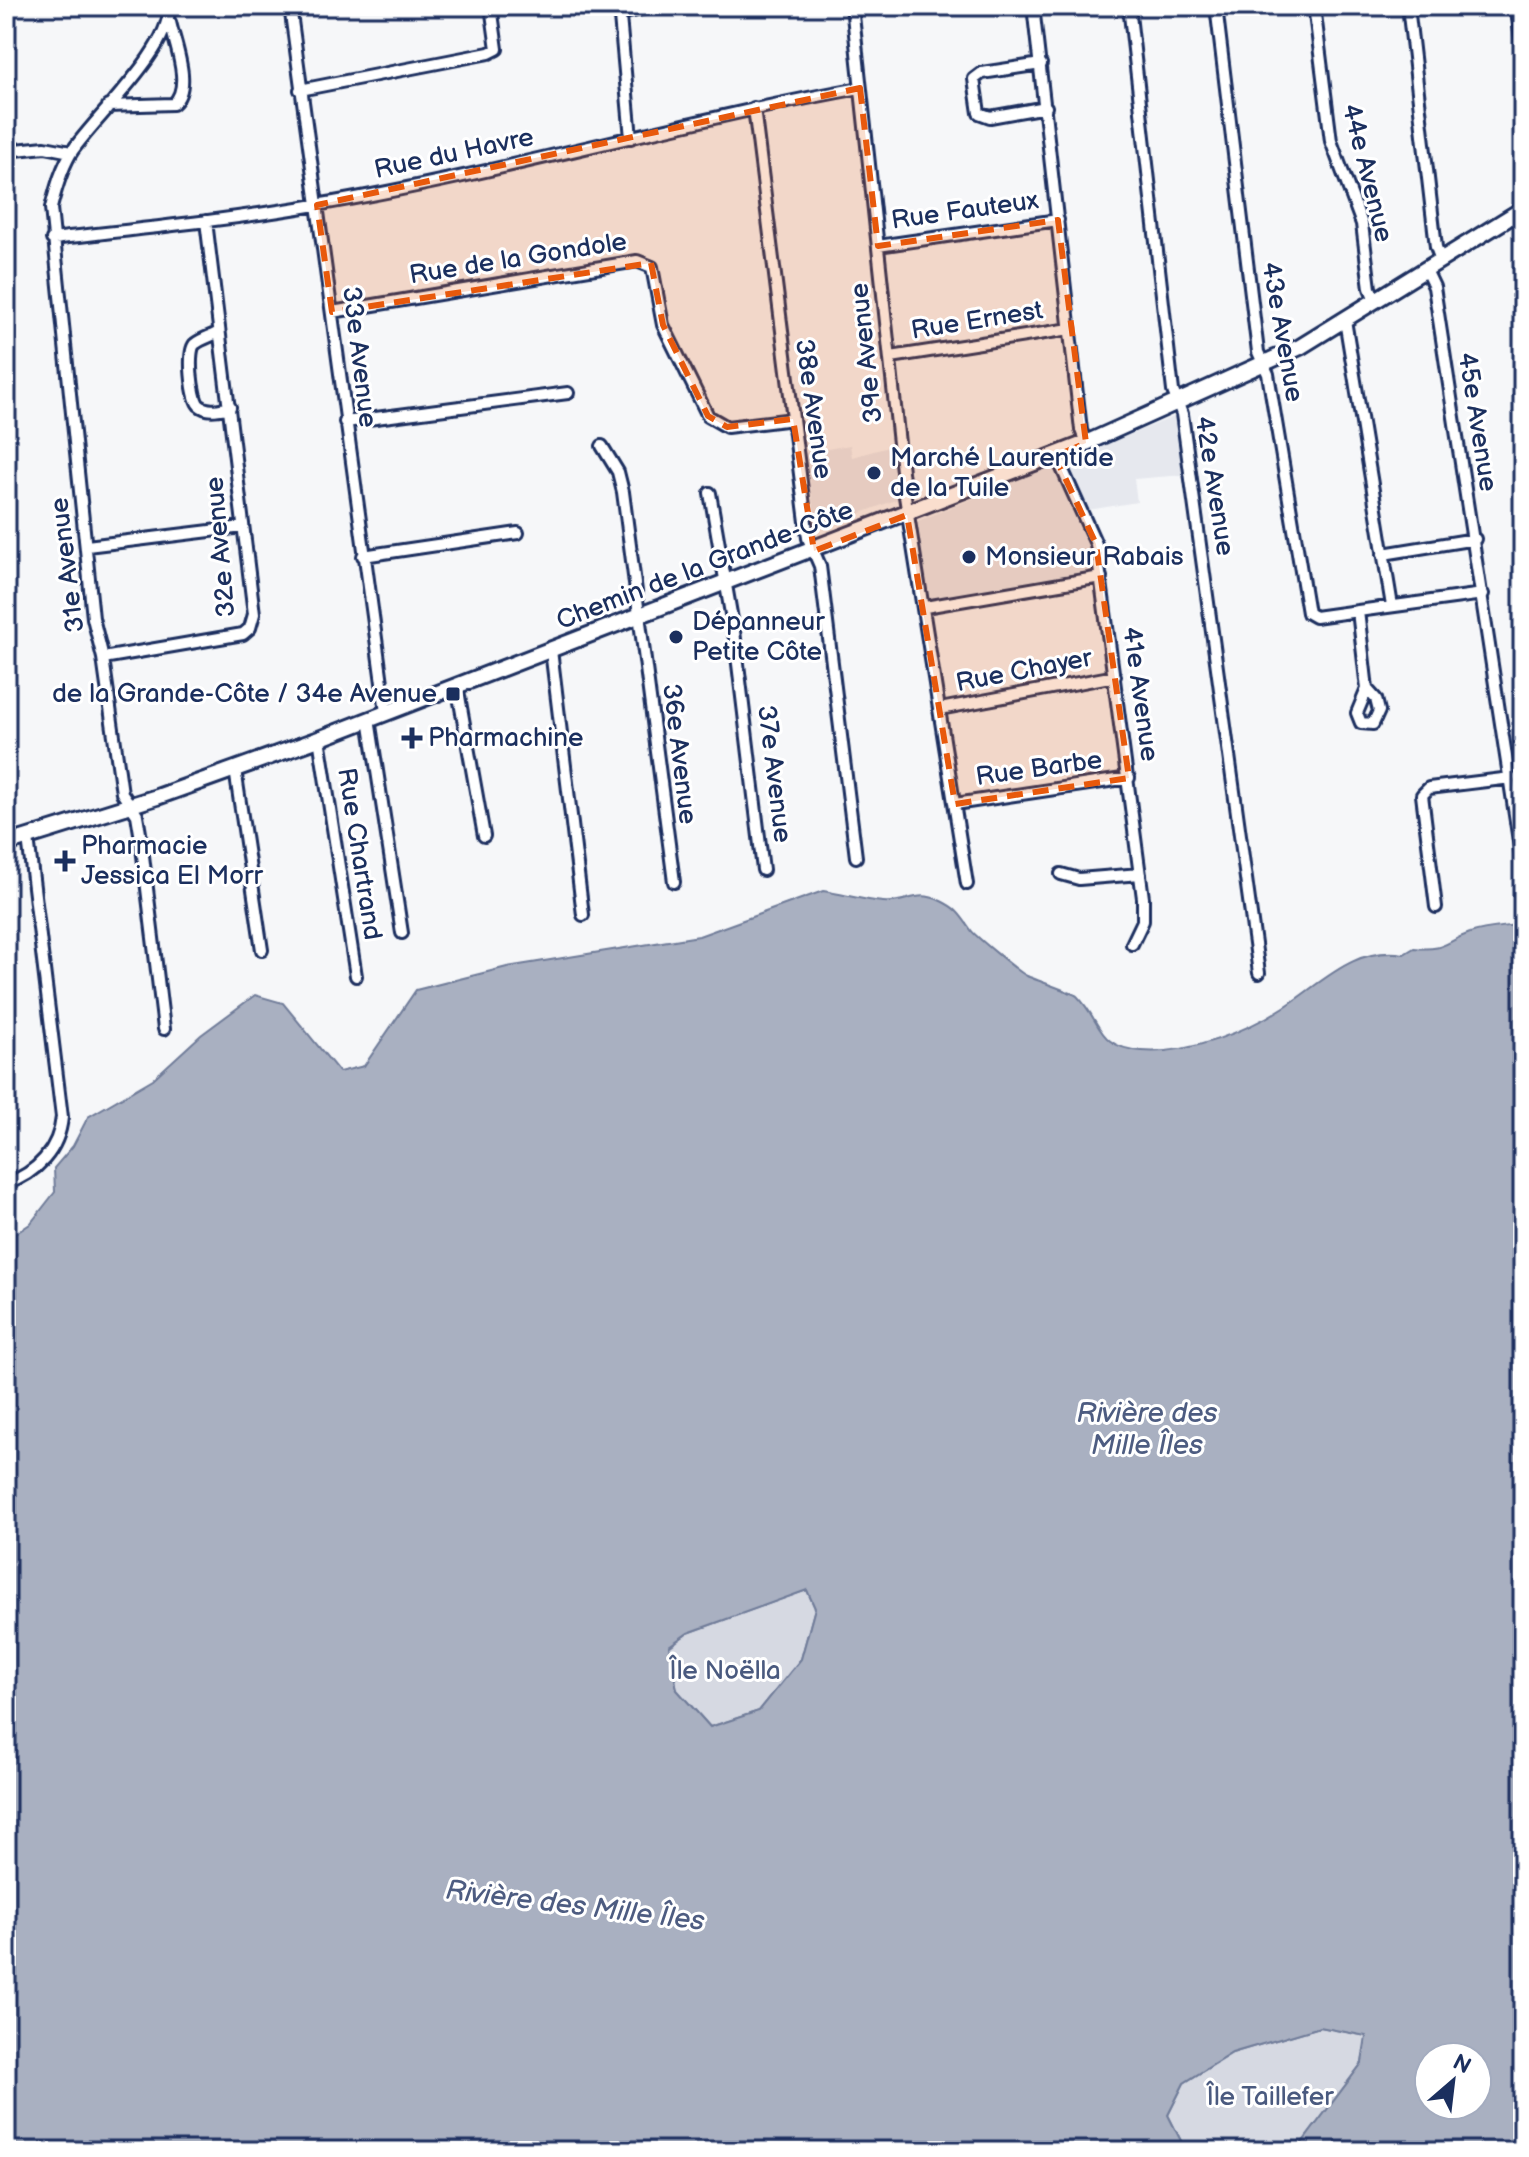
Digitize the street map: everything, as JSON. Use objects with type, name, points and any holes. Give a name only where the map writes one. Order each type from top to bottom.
[{"type":"main road","name":"Chemin de la Grande-Côte","points":[[6,844],[131,806],[319,738],[814,551],[1086,443],[1263,365],[1376,302],[1523,209]]},
{"type":"street","points":[[108,106],[173,104],[180,98],[183,86],[169,6]]},
{"type":"street","name":"33e Avenue","points":[[290,6],[386,712]]},
{"type":"street","points":[[300,90],[489,53],[497,49],[491,6]]},
{"type":"street","points":[[631,138],[619,10],[654,6]]},
{"type":"street","name":"39e Avenue","points":[[852,6],[908,514],[967,884]]},
{"type":"street","points":[[1033,6],[1081,430],[1086,443]]},
{"type":"street","name":"42e Avenue","points":[[1129,6],[1169,364],[1178,404],[1233,769],[1259,973]]},
{"type":"street","name":"43e Avenue","points":[[1216,6],[1258,352],[1268,374],[1308,613],[1315,617],[1358,611]]},
{"type":"street","name":"44e Avenue","points":[[1314,6],[1331,141],[1362,224],[1370,288],[1376,302]]},
{"type":"street","points":[[1408,6],[1436,247],[1441,260]]},
{"type":"street","points":[[1516,6],[1523,50]]},
{"type":"street","name":"31e Avenue","points":[[164,1029],[137,815],[122,793],[103,658],[93,618],[51,208],[71,152],[152,51],[170,22]]},
{"type":"street","points":[[1041,64],[982,73],[974,79],[976,100],[979,113],[990,117],[1046,107]]},
{"type":"street","name":"Rue du Havre","points":[[52,239],[317,205],[631,138],[754,108],[860,88]]},
{"type":"street","name":"38e Avenue","points":[[754,108],[808,538],[821,573],[856,857]]},
{"type":"street","points":[[6,151],[45,147],[71,152]]},
{"type":"street","name":"Rue Fauteux","points":[[878,246],[1058,220]]},
{"type":"street","name":"32e Avenue","points":[[103,658],[243,634],[250,628],[254,614],[206,221]]},
{"type":"street","name":"Rue de la Gondole","points":[[332,312],[637,261],[647,262],[652,267],[663,325],[708,416],[727,427],[793,419]]},
{"type":"street","name":"45e Avenue","points":[[1426,270],[1434,287],[1459,468],[1475,539],[1523,867]]},
{"type":"street","points":[[1345,320],[1392,606]]},
{"type":"street","name":"Rue Ernest","points":[[891,357],[1070,329]]},
{"type":"street","points":[[219,332],[194,344],[190,352],[195,400],[201,407],[213,410],[230,407]]},
{"type":"street","points":[[345,422],[568,393]]},
{"type":"street","name":"36e Avenue","points":[[602,446],[622,485],[674,882]]},
{"type":"street","name":"41e Avenue","points":[[1056,455],[1093,533],[1101,577],[1140,874],[1143,921],[1132,944]]},
{"type":"street","name":"37e Avenue","points":[[710,493],[734,631],[763,870]]},
{"type":"street","points":[[87,546],[243,527]]},
{"type":"street","points":[[363,556],[518,533]]},
{"type":"street","points":[[1383,554],[1475,539]]},
{"type":"street","points":[[925,607],[1101,577]]},
{"type":"street","points":[[1367,689],[1358,611],[1483,594]]},
{"type":"street","points":[[551,650],[583,915]]},
{"type":"street","name":"Rue Chayer","points":[[940,709],[1115,676]]},
{"type":"street","points":[[457,685],[484,836]]},
{"type":"street","points":[[369,719],[402,933]]},
{"type":"street","name":"Rue Chartrand","points":[[319,738],[356,976]]},
{"type":"street","points":[[235,769],[262,950]]},
{"type":"street","name":"Rue Barbe","points":[[955,804],[1129,778]]},
{"type":"street","points":[[1436,907],[1422,795],[1429,788],[1511,778]]},
{"type":"street","points":[[6,1184],[33,1170],[50,1152],[62,1117],[28,838]]},
{"type":"street","points":[[1061,874],[1079,879],[1140,874]]},
{"type":"highlighted area","points":[[860,88],[878,246],[1058,220],[1086,443],[1055,456],[1096,544],[1129,778],[955,804],[907,515],[814,551],[793,419],[727,427],[708,416],[663,325],[651,263],[332,312],[317,205]]},
{"type":"shaded area","points":[[1178,415],[1184,475],[1134,479],[1137,502],[1082,511],[1091,548],[1093,575],[928,604],[915,522]]},
{"type":"shaded area","points":[[850,445],[852,457],[892,446],[898,499],[817,530],[805,453]]},
{"type":"green space","name":"Île Noëlla","points":[[807,1590],[815,1608],[801,1659],[759,1711],[710,1727],[677,1690],[669,1647],[688,1633]]},
{"type":"green space","name":"Île Taillefer","points":[[1320,2027],[1367,2036],[1362,2063],[1296,2151],[1186,2151],[1168,2115],[1184,2083],[1232,2053]]},
{"type":"water","name":"Rivière des Mille Îles","points":[[823,891],[883,902],[925,896],[955,910],[974,933],[1023,974],[1077,996],[1108,1039],[1127,1049],[1160,1051],[1198,1045],[1254,1024],[1355,960],[1386,953],[1404,954],[1414,948],[1439,947],[1476,931],[1523,924],[1523,2151],[1296,2151],[1362,2063],[1366,2036],[1320,2027],[1232,2053],[1184,2083],[1168,2115],[1186,2151],[6,2151],[6,1240],[30,1224],[55,1192],[54,1168],[73,1146],[88,1117],[153,1079],[201,1035],[255,995],[283,1003],[339,1072],[364,1066],[416,990],[507,967],[699,936]],"holes":[[[807,1590],[815,1608],[801,1659],[759,1711],[710,1727],[677,1690],[669,1646],[688,1633]]]},
{"type":"place","name":"Marché Laurentide de la Tuile","points":[[874,473]]},
{"type":"place","name":"Monsieur Rabais","points":[[969,557]]},
{"type":"place","name":"Dépanneur Petite Côte","points":[[676,637]]},
{"type":"place","name":"de la Grande-Côte / 34e Avenue","points":[[453,694]]},
{"type":"place","name":"Pharmachine","points":[[412,738]]},
{"type":"place","name":"Pharmacie Jessica El Morr","points":[[65,861]]}]
